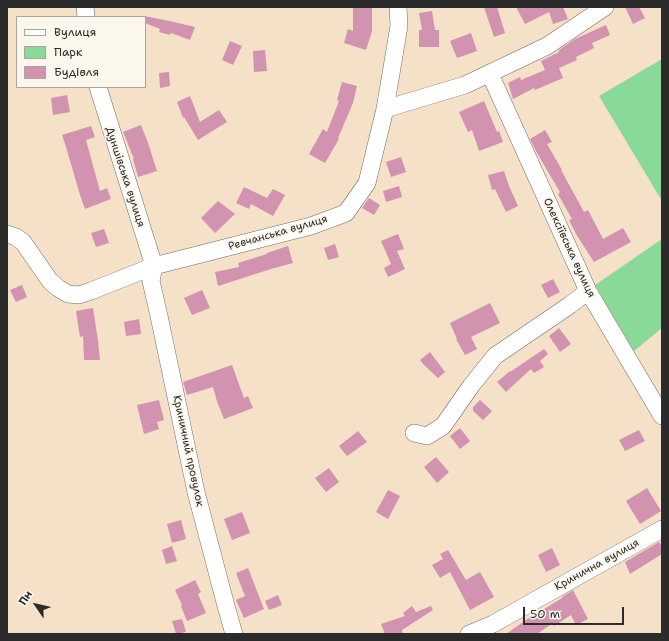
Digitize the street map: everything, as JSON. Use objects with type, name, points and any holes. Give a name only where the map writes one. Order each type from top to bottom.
[{"type":"street","name":"Ревчанська вулиця","points":[[7,234],[16,237],[23,242],[50,281],[58,288],[68,294],[79,295],[154,266],[311,226],[346,213],[367,183],[385,108],[399,26],[398,7]]},
{"type":"street","points":[[385,108],[465,85],[490,74],[547,46],[604,7]]},
{"type":"street","name":"Олексіївська вулиця","points":[[490,74],[588,291],[662,416]]},
{"type":"street","name":"Дуншівська вулиця","points":[[98,88],[154,266]]},
{"type":"street","name":"Криничний провулок","points":[[154,266],[151,281],[196,492],[234,634]]},
{"type":"street","points":[[414,433],[427,436],[443,426],[471,386],[495,356],[588,291]]},
{"type":"street","name":"Кринична вулиця","points":[[469,634],[493,624],[662,529]]},
{"type":"green space","points":[[662,59],[662,201],[599,96]]},
{"type":"green space","points":[[662,239],[662,328],[634,351],[595,285]]},
{"type":"building","points":[[353,7],[372,7],[372,31],[366,50],[344,43],[348,29],[353,31]]},
{"type":"building","points":[[484,7],[497,7],[505,33],[494,37]]},
{"type":"building","points":[[516,7],[563,7],[568,19],[553,24],[549,12],[525,24]]},
{"type":"building","points":[[625,7],[639,7],[645,18],[633,24]]},
{"type":"building","points":[[432,11],[435,30],[439,30],[439,47],[419,47],[419,30],[422,30],[419,13]]},
{"type":"building","points":[[146,16],[195,27],[190,40],[171,33],[170,35],[159,32],[160,29],[146,23]]},
{"type":"building","points":[[606,25],[610,35],[592,43],[594,48],[576,57],[577,60],[559,68],[563,78],[535,90],[534,88],[513,99],[508,83],[520,77],[521,80],[545,70],[541,61],[559,52],[559,50],[575,39]]},
{"type":"building","points":[[471,33],[477,51],[457,58],[450,41]]},
{"type":"building","points":[[230,41],[242,46],[233,65],[222,60]]},
{"type":"building","points":[[265,50],[267,71],[254,72],[253,51]]},
{"type":"building","points":[[169,72],[170,86],[160,88],[159,73]]},
{"type":"building","points":[[342,82],[357,86],[353,103],[338,138],[339,139],[325,163],[309,154],[323,129],[327,132],[339,101],[337,100]]},
{"type":"building","points":[[67,95],[70,112],[53,115],[51,98]]},
{"type":"building","points":[[190,96],[200,122],[219,110],[227,122],[198,140],[184,117],[183,118],[177,102]]},
{"type":"building","points":[[484,101],[497,132],[499,131],[503,142],[479,151],[472,130],[468,132],[459,112]]},
{"type":"building","points":[[141,125],[157,171],[138,177],[134,159],[123,132]]},
{"type":"building","points":[[91,126],[95,137],[86,140],[100,191],[107,188],[111,199],[85,209],[62,135]]},
{"type":"building","points":[[545,130],[552,142],[547,144],[584,212],[588,210],[603,239],[623,228],[631,242],[594,262],[576,234],[569,220],[572,219],[558,194],[560,192],[530,139]]},
{"type":"building","points":[[401,157],[406,172],[391,177],[386,162]]},
{"type":"building","points":[[504,171],[518,206],[506,212],[495,189],[492,190],[488,175]]},
{"type":"building","points":[[399,186],[402,197],[386,202],[383,191]]},
{"type":"building","points":[[244,187],[267,198],[273,189],[285,195],[273,216],[251,204],[249,209],[236,203]]},
{"type":"building","points":[[369,198],[380,205],[374,215],[362,208]]},
{"type":"building","points":[[218,201],[235,214],[215,233],[201,218]]},
{"type":"building","points":[[104,229],[109,243],[96,247],[91,233]]},
{"type":"building","points":[[398,234],[404,249],[397,251],[405,269],[388,277],[384,268],[391,264],[381,241]]},
{"type":"building","points":[[335,244],[339,257],[328,260],[324,248]]},
{"type":"building","points":[[288,246],[293,263],[218,286],[215,272],[239,267],[238,263]]},
{"type":"building","points":[[553,279],[560,292],[548,298],[541,285]]},
{"type":"building","points":[[22,285],[27,297],[16,302],[10,290]]},
{"type":"building","points":[[202,290],[210,308],[192,315],[184,298]]},
{"type":"building","points":[[490,303],[500,323],[471,337],[477,349],[465,355],[456,339],[450,323]]},
{"type":"building","points":[[93,308],[100,360],[84,360],[83,336],[80,337],[76,311]]},
{"type":"building","points":[[139,319],[141,334],[126,336],[124,322]]},
{"type":"building","points":[[559,328],[571,344],[560,352],[549,336]]},
{"type":"building","points":[[544,349],[548,354],[540,361],[544,367],[534,373],[531,369],[506,392],[497,382],[510,371]]},
{"type":"building","points":[[430,352],[445,372],[438,378],[420,360]]},
{"type":"building","points":[[232,365],[244,398],[248,396],[253,408],[224,419],[213,387],[187,395],[183,382]]},
{"type":"building","points":[[159,400],[164,420],[157,422],[159,429],[144,434],[137,405]]},
{"type":"building","points":[[480,400],[492,411],[483,420],[473,411],[473,407]]},
{"type":"building","points":[[460,428],[470,441],[460,449],[450,436]]},
{"type":"building","points":[[639,430],[645,441],[625,451],[619,440]]},
{"type":"building","points":[[358,431],[367,442],[347,456],[339,446]]},
{"type":"building","points":[[436,457],[449,472],[437,483],[424,467]]},
{"type":"building","points":[[329,468],[339,482],[326,492],[315,478]]},
{"type":"building","points":[[647,488],[661,511],[640,524],[626,501]]},
{"type":"building","points":[[388,490],[400,496],[388,519],[376,512]]},
{"type":"building","points":[[242,512],[250,533],[232,540],[224,519]]},
{"type":"building","points":[[181,520],[186,539],[172,543],[167,524]]},
{"type":"building","points":[[659,542],[662,547],[662,554],[630,574],[625,562]]},
{"type":"building","points":[[172,546],[177,561],[166,564],[162,550]]},
{"type":"building","points":[[552,548],[560,565],[546,572],[538,555]]},
{"type":"building","points":[[448,550],[466,580],[480,572],[494,597],[470,610],[450,572],[440,578],[432,565],[443,559],[440,554]]},
{"type":"building","points":[[248,568],[264,609],[244,618],[236,600],[245,596],[236,573]]},
{"type":"building","points":[[195,580],[201,592],[198,594],[206,613],[187,621],[175,590]]},
{"type":"building","points":[[573,590],[588,619],[576,625],[571,615],[554,626],[553,623],[537,634],[506,634],[536,613]]},
{"type":"building","points":[[278,595],[282,605],[269,610],[265,601]]},
{"type":"building","points":[[412,606],[416,612],[431,606],[433,610],[402,630],[403,634],[385,634],[381,624],[405,616],[403,613]]},
{"type":"building","points":[[182,619],[186,632],[176,634],[172,621]]}]
